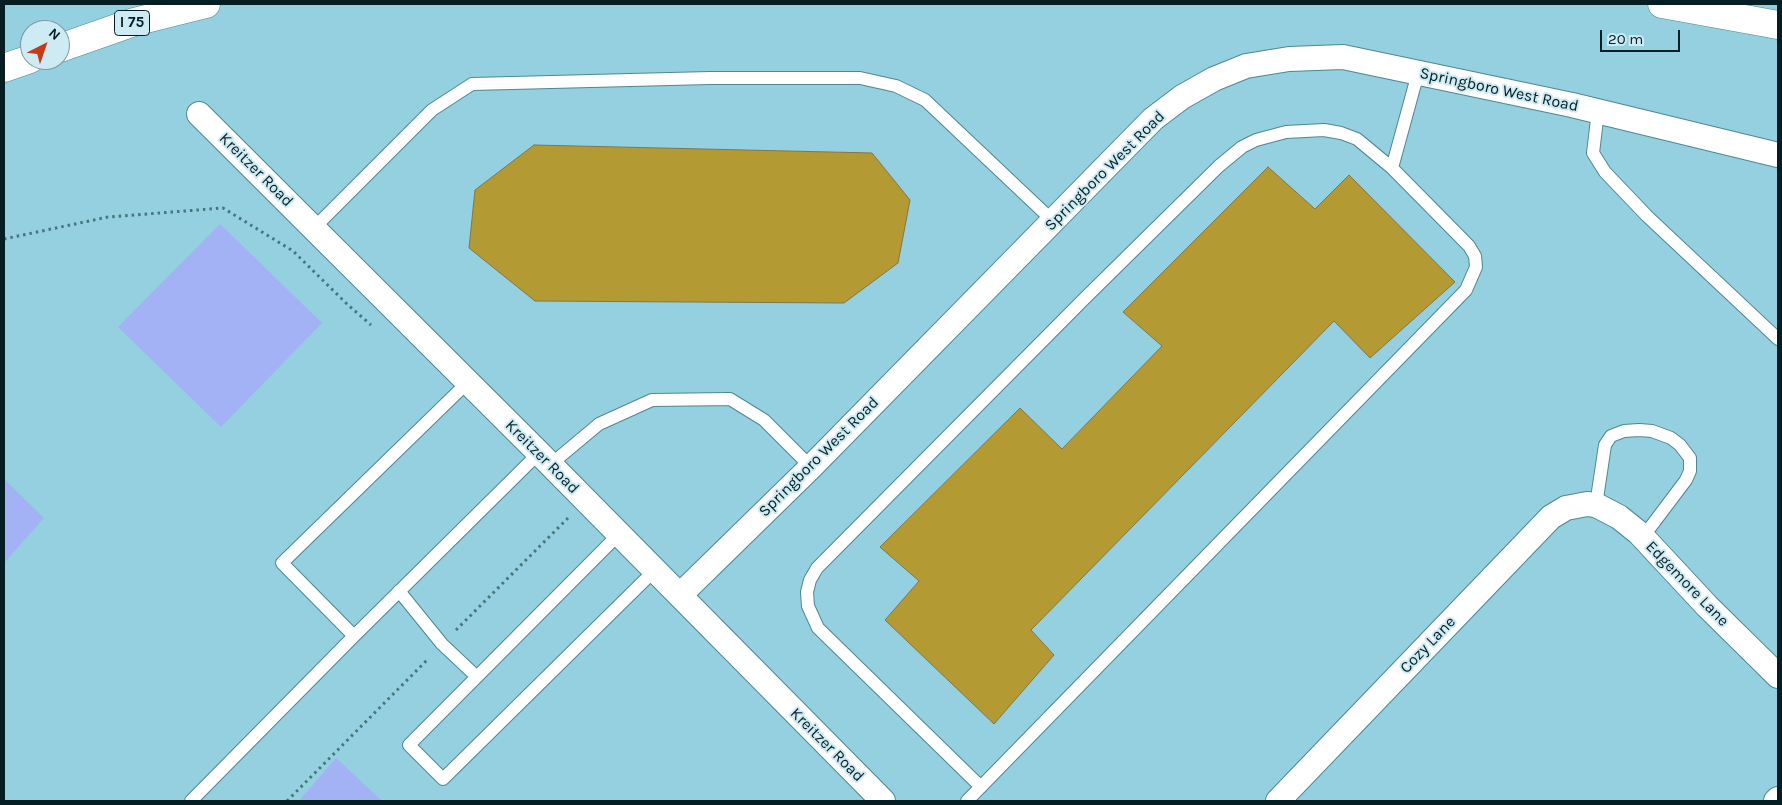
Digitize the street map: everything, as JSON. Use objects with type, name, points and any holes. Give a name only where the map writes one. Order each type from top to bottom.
[{"type":"highway","name":"I 75","points":[[70,44],[134,22],[206,4]]},
{"type":"highway","points":[[1662,4],[1778,25]]},
{"type":"highway","points":[[4,68],[20,62]]},
{"type":"street","name":"Springboro West Road","points":[[680,595],[811,467],[1154,120],[1182,97],[1214,78],[1246,66],[1289,59],[1344,57],[1598,111],[1778,154]]},
{"type":"street","name":"Kreitzer Road","points":[[199,114],[545,459],[883,801]]},
{"type":"street","name":"Edgemore Lane","points":[[1592,505],[1619,517],[1642,537],[1707,606],[1778,676]]},
{"type":"street","name":"Cozy Lane","points":[[1278,801],[1551,517],[1566,508],[1592,505]]},
{"type":"lane","points":[[1392,168],[1418,73]]},
{"type":"lane","points":[[314,228],[432,110],[472,84],[710,78],[860,78],[896,86],[924,100],[1054,222]]},
{"type":"lane","points":[[1598,111],[1593,153],[1605,172],[1647,216],[1778,339]]},
{"type":"lane","points":[[967,801],[981,787],[1466,290],[1476,268],[1475,256],[1470,246],[1392,168],[1357,139],[1341,133],[1324,130],[1286,132],[1256,140],[1242,147],[1219,166],[1082,300],[817,568],[810,580],[807,592],[808,606],[818,628],[981,787]]},
{"type":"lane","points":[[354,636],[282,563],[468,382]]},
{"type":"lane","points":[[192,801],[399,591],[545,459],[599,424],[652,400],[730,399],[764,420],[811,467]]},
{"type":"lane","points":[[1592,505],[1605,445],[1611,436],[1624,431],[1639,430],[1658,432],[1671,438],[1680,445],[1690,458],[1690,471],[1686,480],[1642,537]]},
{"type":"lane","points":[[619,534],[409,745],[443,779],[655,570]]},
{"type":"lane","points":[[399,591],[442,644],[476,677]]},
{"type":"path","points":[[4,239],[108,217],[223,208],[294,251],[347,304],[378,330]]},
{"type":"shaded area","points":[[220,224],[322,323],[221,427],[118,327]]},
{"type":"shaded area","points":[[4,479],[44,518],[4,563]]},
{"type":"shaded area","points":[[336,758],[382,801],[299,801]]},
{"type":"building","points":[[534,145],[872,153],[910,200],[898,263],[844,303],[535,301],[469,248],[475,190]]},
{"type":"building","points":[[1268,167],[1315,209],[1349,175],[1455,282],[1370,358],[1334,321],[1031,630],[1054,655],[994,724],[885,620],[919,581],[880,547],[1020,408],[1062,449],[1162,346],[1123,312]]}]
